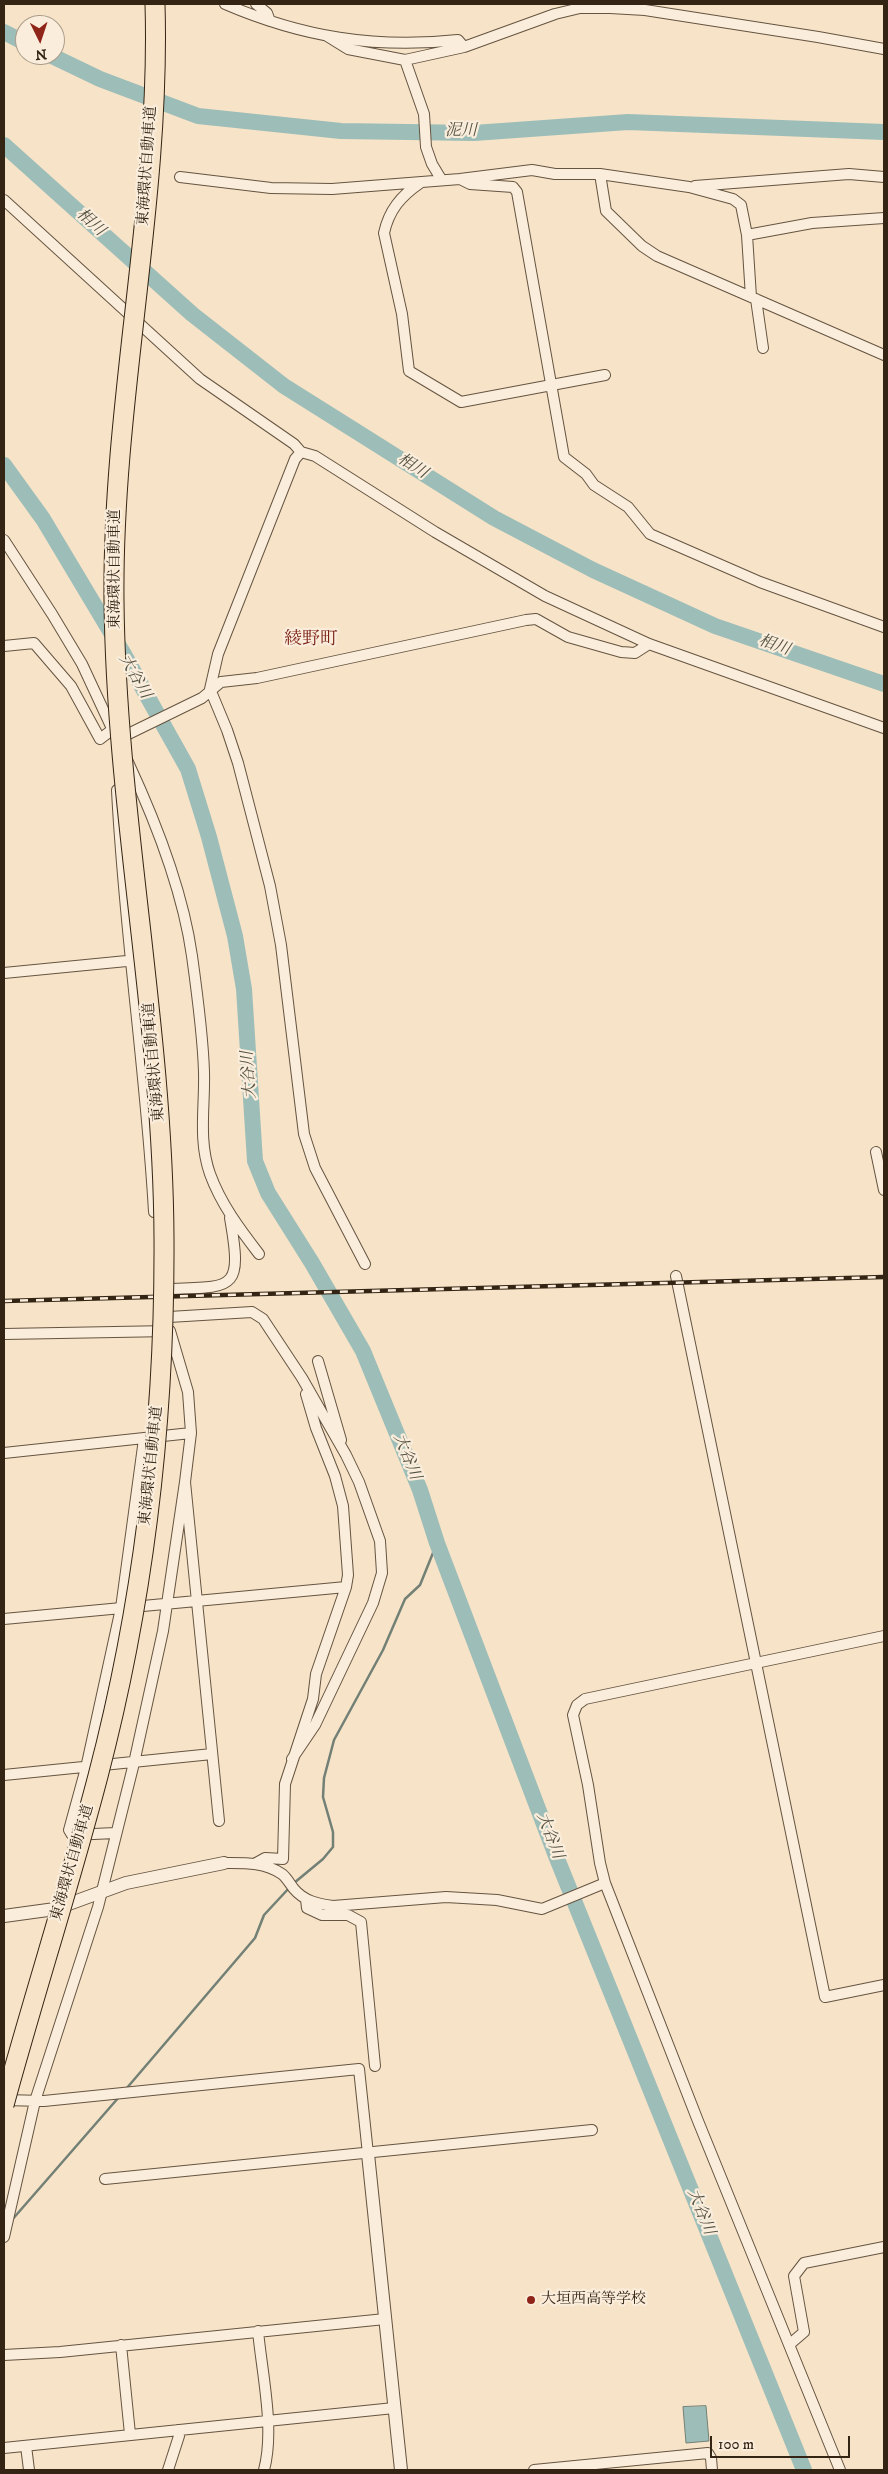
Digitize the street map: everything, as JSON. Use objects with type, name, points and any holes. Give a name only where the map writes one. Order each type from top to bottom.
[{"type":"highway","name":"東海環状自動車道","points":[[4,2105],[99,1774],[116,1697],[142,1556],[159,1406],[164,1237],[162,1152],[146,962],[124,770],[114,601],[119,456],[151,149],[155,78],[155,4]]},
{"type":"street","points":[[225,4],[270,22],[327,36],[420,44],[458,40],[464,47]]},
{"type":"street","points":[[256,4],[267,13],[270,22]]},
{"type":"street","points":[[327,36],[348,49],[405,60],[464,47],[555,14],[580,8],[645,10],[884,49]]},
{"type":"street","points":[[405,60],[424,114],[426,147],[432,164],[441,179]]},
{"type":"street","points":[[180,177],[271,188],[332,189],[460,179],[532,170],[555,174],[600,174],[689,187],[733,199],[741,205],[763,348]]},
{"type":"street","points":[[600,174],[606,211],[642,246],[657,256],[884,355]]},
{"type":"street","points":[[689,187],[849,174],[884,177]]},
{"type":"street","points":[[460,179],[470,184],[513,187],[517,192],[564,457],[586,474],[594,484],[628,507],[650,534],[760,582],[884,628]]},
{"type":"street","points":[[421,182],[402,195],[387,221],[384,233],[402,314],[409,370],[461,402],[605,375]]},
{"type":"street","points":[[4,200],[200,379],[294,444],[302,452],[314,456],[435,532],[545,596],[648,644],[884,728]]},
{"type":"street","points":[[747,235],[812,224],[884,218]]},
{"type":"street","points":[[302,452],[295,459],[218,654],[210,690],[227,730],[238,763],[270,886],[281,945],[304,1134],[315,1168],[365,1264]]},
{"type":"street","points":[[4,540],[40,593],[82,664],[136,779],[166,860],[181,908],[192,954],[204,1073],[202,1142],[210,1173],[230,1216],[259,1254]]},
{"type":"street","points":[[4,2238],[35,2101],[101,1891],[134,1763],[167,1603],[191,1433],[188,1392],[170,1331],[165,1289],[157,1266],[149,1121],[123,879],[116,788],[115,754],[118,741],[202,698],[221,682],[257,678],[526,620],[536,620],[568,637],[621,652],[635,653],[648,644]]},
{"type":"street","points":[[4,646],[34,644],[72,686],[100,739],[113,729]]},
{"type":"street","points":[[4,973],[152,958]]},
{"type":"street","points":[[876,1152],[884,1190]]},
{"type":"street","points":[[165,1289],[212,1288],[227,1283],[234,1274],[236,1259],[230,1216]]},
{"type":"street","points":[[676,1276],[758,1662],[825,1996],[884,1985]]},
{"type":"street","points":[[169,1317],[252,1312],[263,1319],[302,1378],[346,1455],[359,1482],[380,1541],[382,1573],[373,1604],[315,1725],[292,1758]]},
{"type":"street","points":[[4,1334],[170,1331]]},
{"type":"street","points":[[318,1361],[346,1455]]},
{"type":"street","points":[[256,1863],[265,1858],[283,1859],[285,1784],[313,1699],[316,1674],[346,1587],[348,1575],[343,1506],[335,1476],[316,1428],[302,1378]]},
{"type":"street","points":[[4,1453],[191,1433]]},
{"type":"street","points":[[116,1834],[72,1836],[69,1830],[86,1768],[121,1608],[144,1439]]},
{"type":"street","points":[[185,1482],[219,1821]]},
{"type":"street","points":[[4,1619],[346,1587]]},
{"type":"street","points":[[840,2470],[601,1884],[600,1863],[588,1785],[573,1715],[577,1705],[585,1699],[884,1636]]},
{"type":"street","points":[[4,1775],[212,1754]]},
{"type":"street","points":[[4,1916],[55,1909],[101,1891],[170,1872],[224,1863],[256,1863],[283,1875],[306,1899],[319,1904],[333,1906],[446,1898],[497,1900],[542,1909],[601,1884]]},
{"type":"street","points":[[306,1899],[307,1908],[322,1915],[348,1915],[361,1922],[375,2066]]},
{"type":"street","points":[[4,2100],[35,2101],[107,2095],[359,2068],[401,2470]]},
{"type":"street","points":[[105,2179],[592,2130]]},
{"type":"street","points":[[790,2344],[804,2332],[794,2276],[804,2263],[884,2247]]},
{"type":"street","points":[[4,2355],[60,2352],[385,2319]]},
{"type":"street","points":[[258,2331],[268,2421],[267,2459],[264,2470]]},
{"type":"street","points":[[121,2345],[130,2434]]},
{"type":"street","points":[[4,2448],[394,2408]]},
{"type":"street","points":[[168,2470],[179,2436],[178,2430]]},
{"type":"street","points":[[26,2446],[29,2470]]},
{"type":"street","points":[[534,2470],[708,2453],[711,2458],[712,2470]]},
{"type":"water","points":[[706,2406],[709,2441],[686,2443],[683,2407]]},
{"type":"waterway","name":"泥川","points":[[4,32],[15,38]]},
{"type":"waterway","name":"泥川","points":[[65,62],[100,79],[198,116],[341,131],[474,133],[628,122],[884,132]]},
{"type":"waterway","name":"相川","points":[[4,145],[192,314],[284,386],[494,518],[593,570],[715,626],[884,684]]},
{"type":"waterway","name":"大谷川","points":[[4,465],[43,519],[122,651],[188,769],[209,837],[235,936],[244,989],[255,1161],[268,1193],[312,1263],[363,1351],[420,1490],[437,1543],[556,1856],[804,2470]]},
{"type":"waterway","points":[[294,1883],[323,1859],[333,1847],[333,1832],[323,1797],[324,1778],[334,1740],[383,1650],[405,1599],[420,1585],[437,1543]]},
{"type":"waterway","points":[[126,2089],[255,1938],[264,1915],[290,1887]]},
{"type":"waterway","points":[[11,2221],[119,2097]]},
{"type":"railway","points":[[4,1301],[884,1277]]},
{"type":"place","name":"大垣西高等学校","points":[[531,2300]]},
{"type":"district","name":"綾野町","points":[[311,640]]}]
